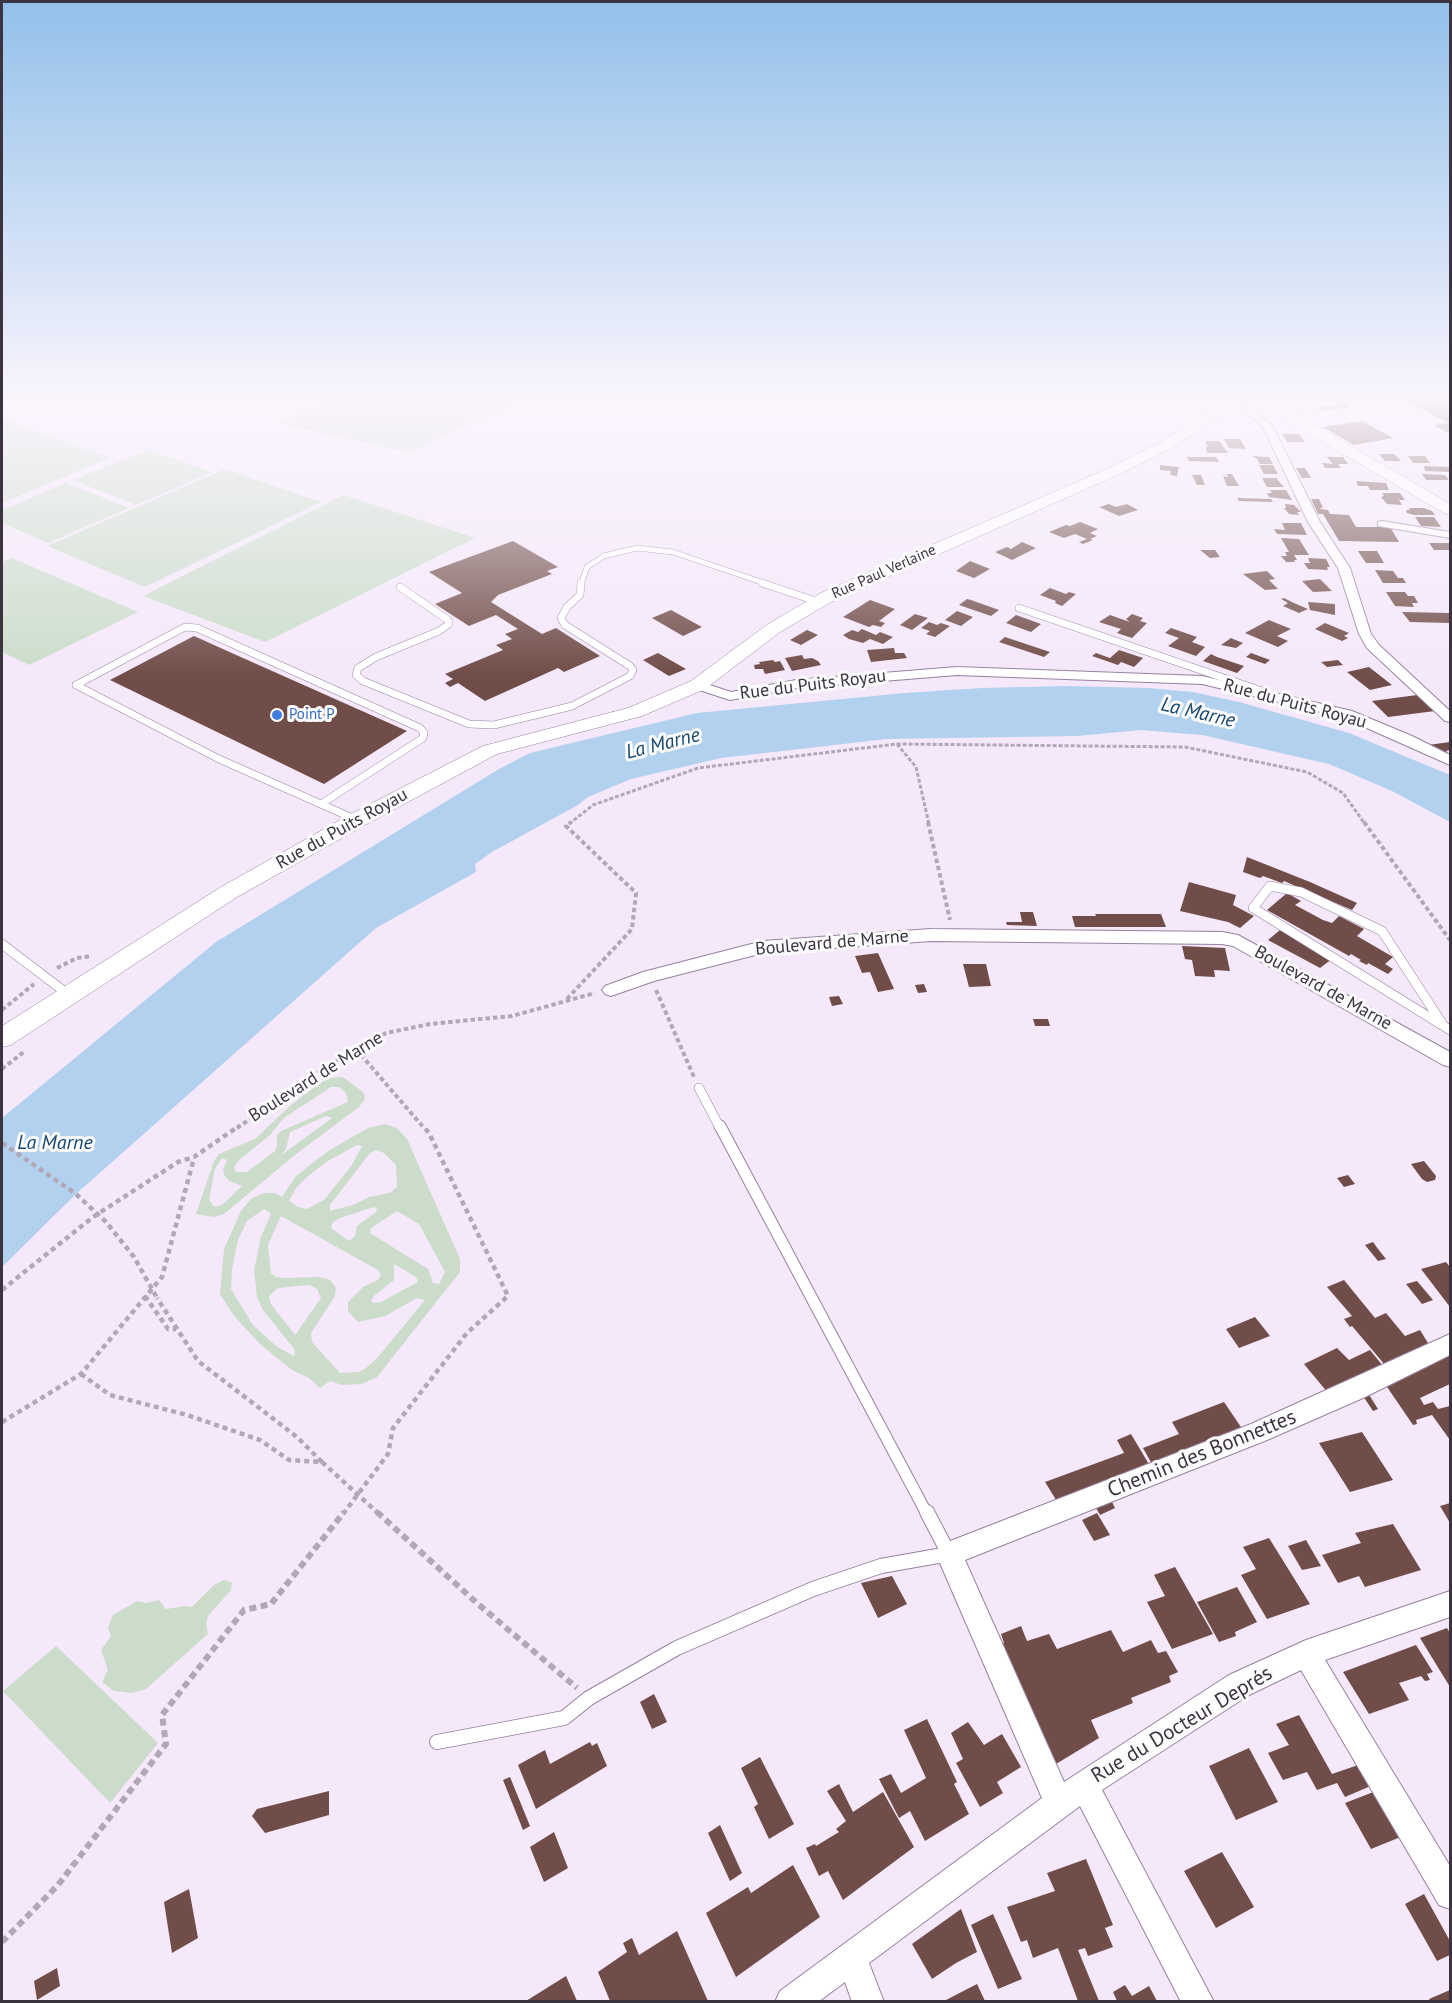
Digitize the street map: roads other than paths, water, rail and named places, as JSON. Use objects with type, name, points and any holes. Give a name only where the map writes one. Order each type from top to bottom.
[{"type":"street","name":"Rue Paul Verlaine","points":[[698,685],[774,628],[819,602],[1074,488]]},
{"type":"street","points":[[1298,488],[1314,522],[1344,568],[1365,634],[1374,648],[1450,718]]},
{"type":"street","points":[[1413,488],[1450,510]]},
{"type":"street","points":[[1382,524],[1450,535]]},
{"type":"street","name":"Rue du Puits Royau","points":[[2,1038],[229,892],[357,820],[490,750],[635,712],[698,685],[730,696],[817,682],[957,671],[1202,680],[1347,714],[1407,739],[1450,761]]},
{"type":"street","name":"Boulevard de Marne","points":[[611,990],[650,976],[763,947],[953,935],[1222,938],[1238,941],[1450,1060]]},
{"type":"street","name":"Chemin des Bonnettes","points":[[949,1554],[1259,1432],[1355,1390],[1450,1344]]},
{"type":"street","points":[[791,2001],[852,1959],[1059,1803],[949,1554]]},
{"type":"street","name":"Rue du Docteur Deprés","points":[[1059,1803],[1239,1685],[1306,1653],[1450,1604]]},
{"type":"street","points":[[1306,1653],[1450,1894]]},
{"type":"street","points":[[1084,1785],[1198,2001]]},
{"type":"street","points":[[852,1959],[868,2001]]},
{"type":"lane","points":[[400,587],[448,620],[448,624],[439,631],[376,657],[358,668],[356,675],[363,681],[469,724],[494,725],[572,706],[630,676],[633,670],[630,666],[565,625],[561,618],[567,607],[580,595],[581,579],[587,567],[604,556],[637,548],[673,552],[819,602]]},
{"type":"lane","points":[[1019,608],[1273,695]]},
{"type":"lane","points":[[321,804],[423,738],[424,733],[420,728],[197,627],[185,627],[76,685],[219,759],[357,820]]},
{"type":"lane","points":[[1270,885],[1301,892],[1382,931],[1447,1028],[1345,964],[1253,908],[1270,885]]},
{"type":"lane","points":[[2,944],[69,995]]},
{"type":"lane","points":[[437,1742],[564,1718],[589,1698],[677,1648],[813,1589],[881,1566],[949,1554],[699,1088]]},
{"type":"water","name":"La Marne","points":[[1065,686],[1148,688],[1193,692],[1239,702],[1349,733],[1450,775],[1450,822],[1392,791],[1329,764],[1202,735],[1141,730],[1077,736],[887,739],[721,758],[631,779],[588,797],[578,805],[492,852],[475,864],[476,872],[376,928],[76,1194],[2,1267],[2,1118],[216,942],[499,769],[530,753],[697,713],[905,693]]},
{"type":"place","name":"Point P","points":[[277,715]]}]
